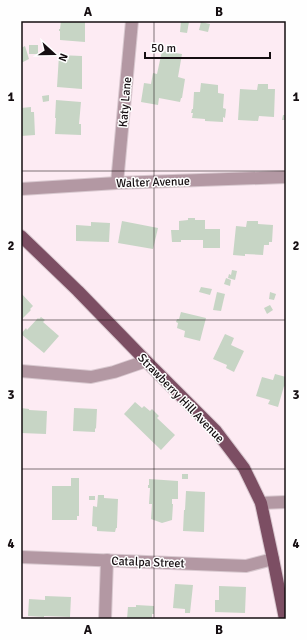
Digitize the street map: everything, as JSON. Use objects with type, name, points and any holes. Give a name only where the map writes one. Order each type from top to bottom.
[{"type":"main road","name":"Strawberry Hill Avenue","points":[[21,236],[78,291],[216,431],[244,468],[261,503],[285,619]]},
{"type":"street","name":"Katy Lane","points":[[117,183],[132,21]]},
{"type":"street","name":"Walter Avenue","points":[[21,190],[117,183],[286,177]]},
{"type":"street","points":[[21,371],[91,377],[114,372],[146,361]]},
{"type":"street","points":[[261,503],[286,502]]},
{"type":"street","name":"Catalpa Street","points":[[21,557],[246,566],[273,558]]},
{"type":"street","points":[[105,619],[107,560]]},
{"type":"building","points":[[61,21],[85,21],[85,42],[60,40],[59,29]]},
{"type":"building","points":[[181,21],[189,22],[187,33],[180,32]]},
{"type":"building","points":[[201,22],[210,24],[208,32],[199,30]]},
{"type":"building","points":[[29,45],[38,45],[38,54],[29,54]]},
{"type":"building","points":[[25,46],[29,59],[21,63],[21,48]]},
{"type":"building","points":[[162,51],[182,54],[178,77],[185,79],[182,98],[180,102],[159,98],[158,105],[141,102],[144,83],[151,84],[153,73],[157,74]]},
{"type":"building","points":[[59,55],[82,56],[82,89],[57,87]]},
{"type":"building","points":[[201,83],[218,85],[218,93],[224,94],[223,108],[226,109],[223,122],[205,121],[205,119],[192,118],[193,113],[191,113],[193,109],[194,92],[200,92]]},
{"type":"building","points":[[258,84],[268,84],[268,89],[275,89],[274,117],[259,116],[258,121],[238,120],[240,89],[257,90]]},
{"type":"building","points":[[49,95],[49,101],[43,102],[42,96]]},
{"type":"building","points":[[56,100],[81,102],[79,124],[81,124],[81,135],[55,134]]},
{"type":"building","points":[[31,107],[31,112],[34,112],[35,135],[21,136],[21,108]]},
{"type":"building","points":[[283,115],[286,115],[286,120],[282,120]]},
{"type":"building","points":[[188,218],[205,220],[205,229],[220,229],[220,248],[203,248],[203,240],[181,240],[181,242],[172,242],[171,230],[179,230],[179,221],[188,220]]},
{"type":"building","points":[[122,221],[158,228],[153,249],[118,243]]},
{"type":"building","points":[[247,221],[258,221],[258,224],[273,225],[272,242],[269,242],[269,245],[264,245],[263,255],[233,255],[236,226],[246,227]]},
{"type":"building","points":[[91,222],[110,223],[109,242],[76,241],[76,225],[91,226]]},
{"type":"building","points":[[232,270],[237,271],[235,280],[228,278],[229,274],[231,275]]},
{"type":"building","points":[[226,278],[231,280],[230,286],[224,284]]},
{"type":"building","points":[[201,287],[212,289],[210,295],[199,292]]},
{"type":"building","points":[[217,292],[225,294],[221,311],[213,310]]},
{"type":"building","points":[[270,292],[276,294],[274,300],[269,299]]},
{"type":"building","points":[[21,293],[33,306],[21,320]]},
{"type":"building","points":[[270,305],[273,310],[267,314],[264,308]]},
{"type":"building","points":[[181,312],[206,318],[200,341],[184,337],[185,331],[177,328],[178,323],[176,322],[177,319],[179,319]]},
{"type":"building","points":[[41,317],[45,320],[43,322],[59,336],[44,353],[21,334],[26,328],[27,330],[38,318],[39,319]]},
{"type":"building","points":[[225,334],[234,338],[231,345],[244,351],[234,372],[226,368],[227,365],[213,359]]},
{"type":"building","points":[[275,374],[286,377],[285,387],[284,386],[278,407],[268,404],[270,400],[256,396],[262,377],[273,380]]},
{"type":"building","points":[[135,402],[142,408],[144,406],[150,411],[152,409],[159,416],[157,418],[175,435],[161,450],[124,414]]},
{"type":"building","points":[[21,408],[47,411],[46,434],[21,433]]},
{"type":"building","points":[[74,408],[97,409],[95,432],[73,431]]},
{"type":"building","points":[[182,474],[188,474],[188,479],[182,479]]},
{"type":"building","points":[[71,478],[79,478],[79,516],[77,516],[77,520],[52,520],[52,486],[71,486]]},
{"type":"building","points":[[149,479],[178,481],[178,499],[172,499],[172,520],[162,523],[151,519],[152,504],[149,504]]},
{"type":"building","points":[[186,491],[205,492],[204,532],[183,531]]},
{"type":"building","points":[[98,495],[104,495],[104,498],[118,499],[117,528],[115,532],[97,531],[97,527],[92,526],[93,506],[97,507]]},
{"type":"building","points":[[89,496],[95,496],[95,500],[89,500]]},
{"type":"building","points":[[175,584],[193,585],[190,613],[185,613],[185,609],[173,608]]},
{"type":"building","points":[[219,586],[246,587],[245,613],[215,612],[215,600],[219,600]]},
{"type":"building","points":[[45,596],[71,597],[70,617],[28,616],[29,599],[45,600]]},
{"type":"building","points":[[136,605],[154,606],[154,614],[152,614],[152,619],[127,619],[128,607],[136,607]]}]
